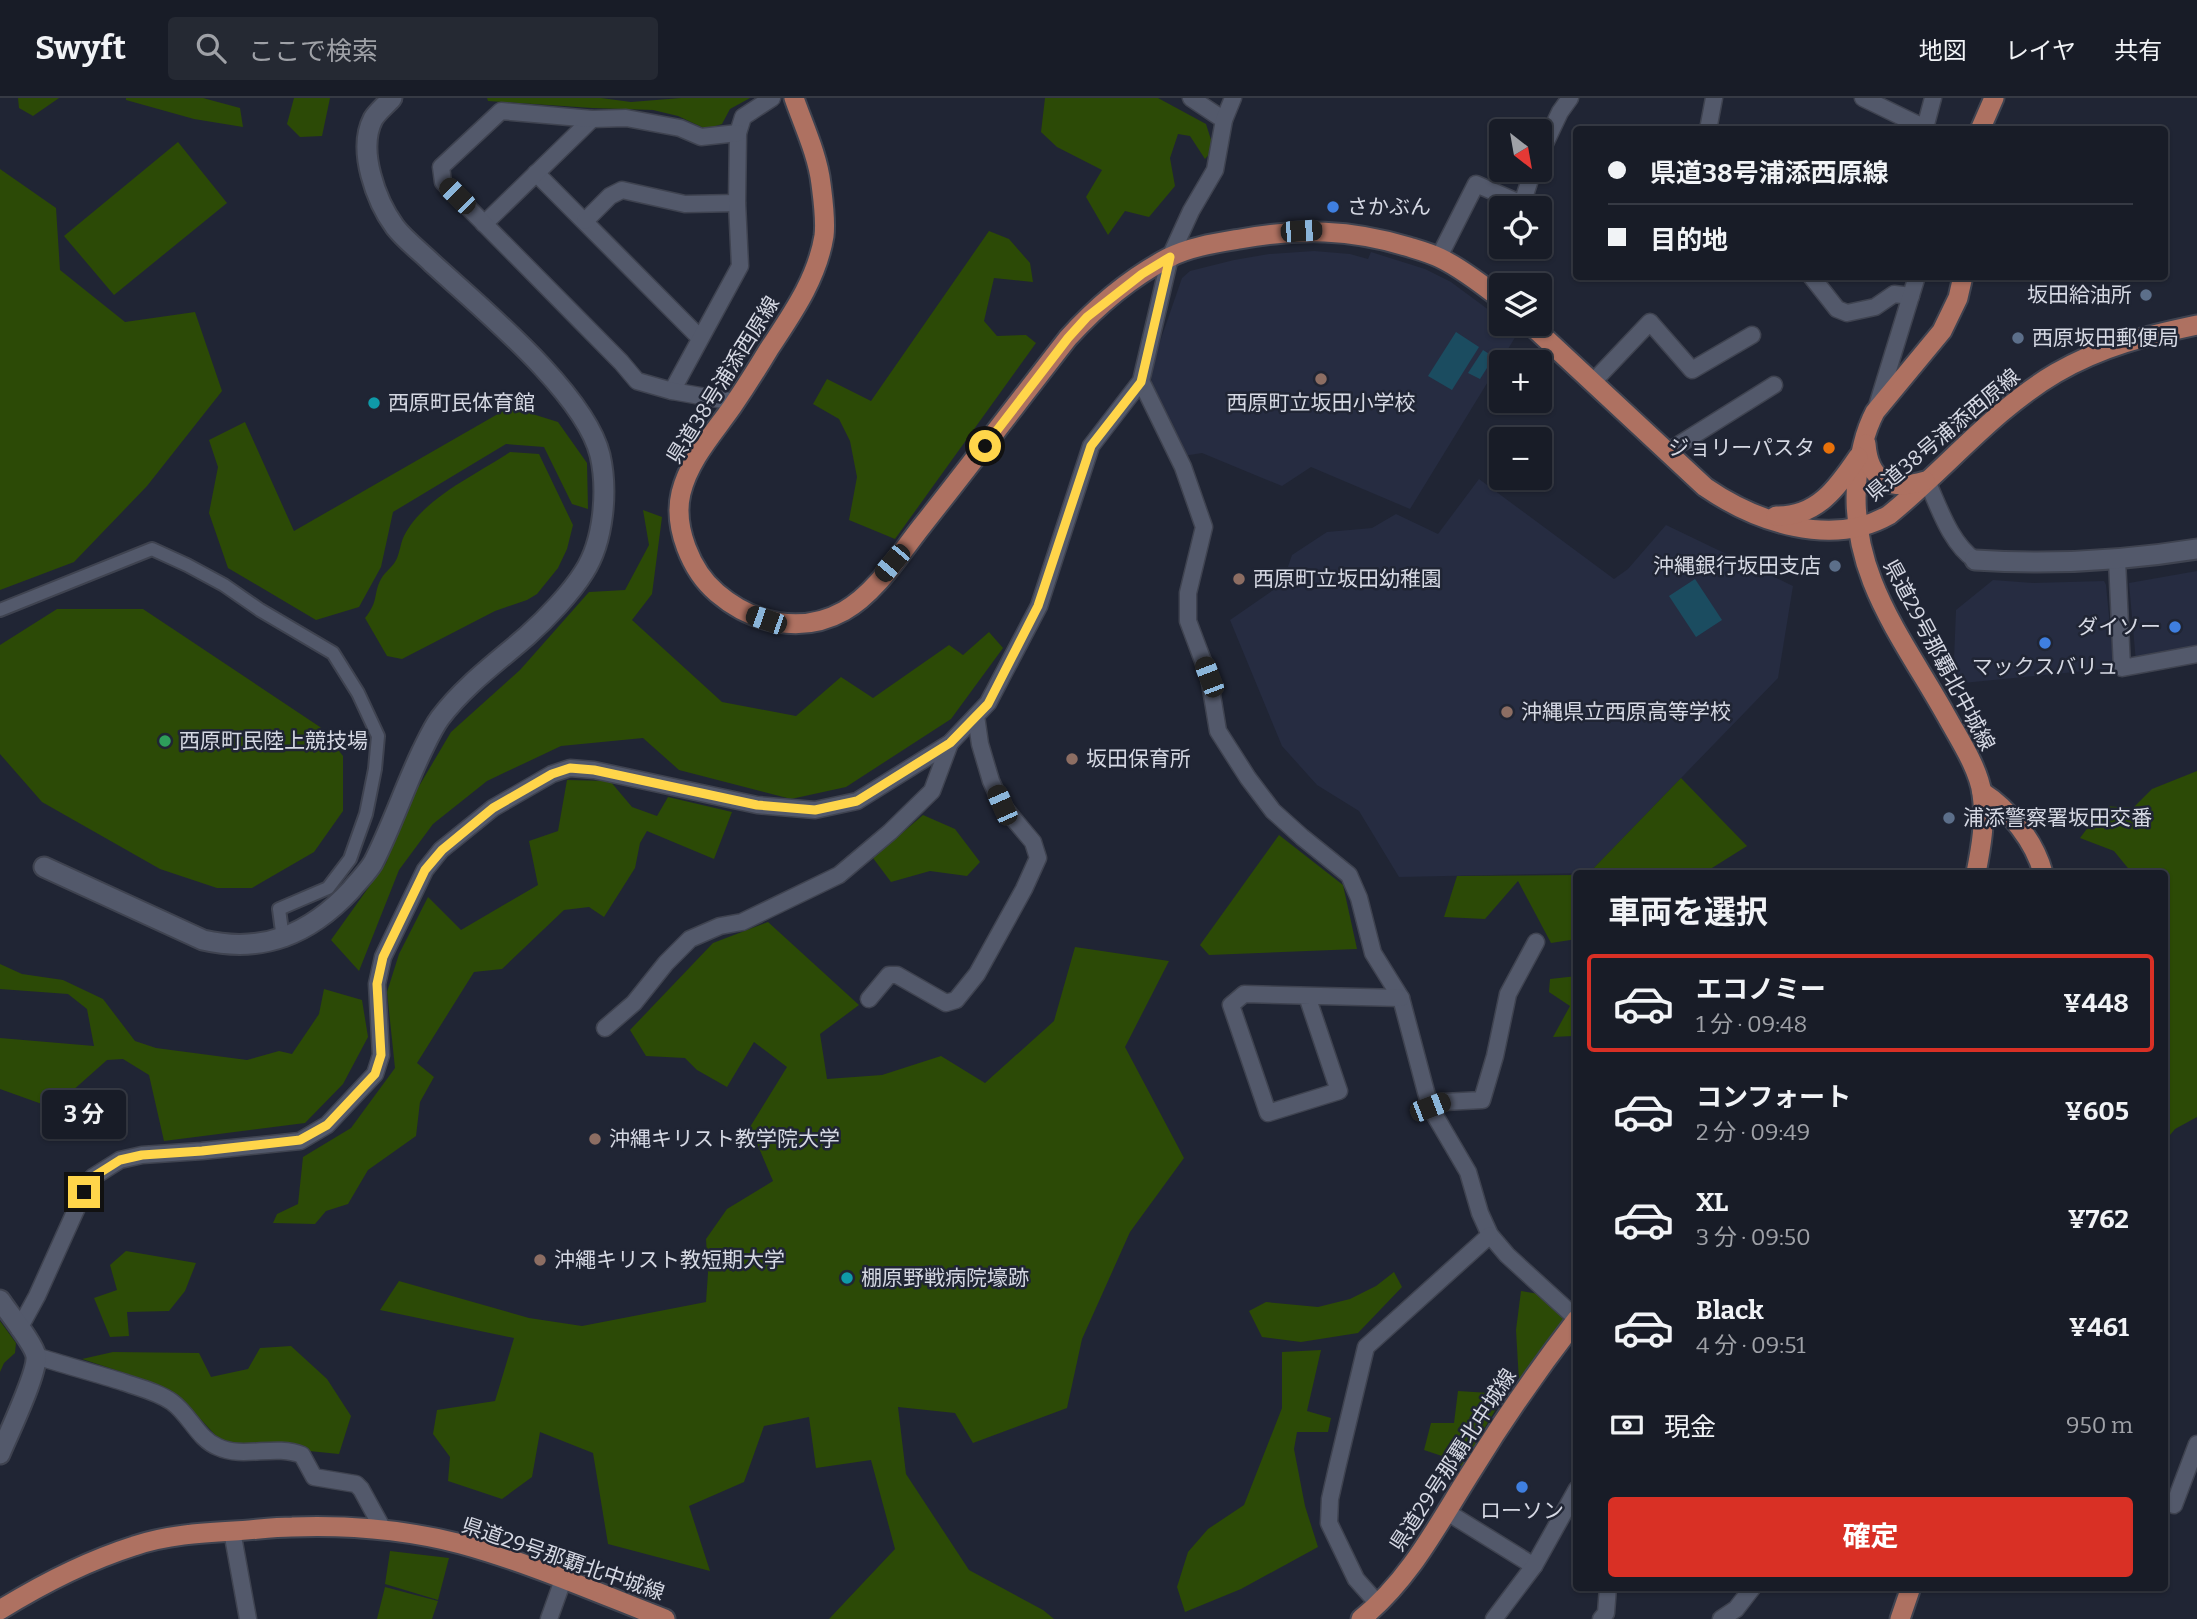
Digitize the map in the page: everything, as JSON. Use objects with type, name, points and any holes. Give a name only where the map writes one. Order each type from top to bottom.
[{"type":"main road","name":"県道38号浦添西原線","points":[[794,98],[821,181],[824,234],[816,270],[803,296],[693,462],[681,493],[679,513],[693,562],[708,585],[747,614],[786,625],[816,622],[842,612],[869,590],[1068,338],[1087,317],[1142,274],[1170,257],[1189,250],[1259,235],[1315,230],[1385,240],[1439,257],[1489,291]]},
{"type":"main road","points":[[1982,126],[1994,98]]},
{"type":"main road","name":"県道29号那覇北中城線","points":[[1962,280],[1958,298],[1942,331],[1875,412],[1862,445],[1856,494],[1857,527],[1864,561],[1878,596],[1957,735],[1982,792],[1981,844],[1977,870]]},
{"type":"main road","name":"県道38号浦添西原線","points":[[1543,336],[1705,486],[1735,506],[1777,522],[1811,529],[1841,530],[1878,521],[1889,515],[2008,408],[2056,373],[2130,340],[2197,325]]},
{"type":"main road","points":[[1754,515],[1786,516],[1814,507],[1830,496],[1862,445],[1871,465],[1883,481],[1903,486],[1927,481]]},
{"type":"main road","name":"県道29号那覇北中城線","points":[[1982,792],[2006,811],[2023,834],[2038,870]]},
{"type":"main road","name":"県道29号那覇北中城線","points":[[1361,1619],[1379,1605],[1416,1560],[1494,1434],[1573,1325]]},
{"type":"main road","name":"県道29号那覇北中城線","points":[[0,1610],[47,1583],[134,1546],[174,1537],[292,1527],[384,1531],[458,1544],[665,1619]]},
{"type":"main road","points":[[1900,1619],[1910,1591]]},
{"type":"street","points":[[44,867],[203,940],[223,945],[283,939],[305,929],[335,907],[372,865],[435,725],[454,699],[530,633],[585,570],[597,540],[603,514],[605,483],[599,452],[586,422],[563,390],[396,228],[381,200],[366,155],[373,119],[392,98]]},
{"type":"street","points":[[672,391],[740,266],[738,133],[743,117],[772,98]]},
{"type":"street","points":[[1191,98],[1224,120]]},
{"type":"street","points":[[19,1329],[37,1297],[84,1192],[93,1177],[105,1168],[120,1160],[142,1155],[300,1140],[327,1125],[375,1074],[381,1055],[377,984],[383,957],[425,870],[442,850],[493,808],[552,774],[570,768],[594,770],[757,805],[815,810],[857,801],[950,743],[988,704],[1038,606],[1091,446],[1141,382],[1170,257],[1191,211],[1215,170],[1224,120],[1233,98]]},
{"type":"street","points":[[1552,129],[1570,98]]},
{"type":"street","points":[[1709,126],[1714,98]]},
{"type":"street","points":[[1863,98],[1922,126]]},
{"type":"street","points":[[1926,126],[1933,98]]},
{"type":"street","points":[[735,402],[672,391],[637,381],[443,183],[441,167],[501,111],[592,119],[626,118],[680,128],[701,137],[738,133]]},
{"type":"street","points":[[484,224],[592,119]]},
{"type":"street","points":[[536,173],[701,338]]},
{"type":"street","points":[[1439,257],[1476,184],[1522,204],[1529,182]]},
{"type":"street","points":[[584,221],[610,196],[622,190],[685,204],[737,203]]},
{"type":"street","points":[[1814,280],[1837,309],[1847,313],[1875,307],[1894,294],[1911,296]]},
{"type":"street","points":[[1875,412],[1916,280]]},
{"type":"street","points":[[1592,383],[1650,322],[1692,370],[1752,335]]},
{"type":"street","points":[[1141,382],[1182,467],[1204,527],[1188,593],[1188,621],[1209,677],[1218,731],[1273,811],[1349,875],[1359,898],[1373,953],[1401,998],[1430,1107],[1468,1172],[1490,1236],[1573,1315]]},
{"type":"street","points":[[1667,452],[1774,385]]},
{"type":"street","points":[[1927,481],[1952,532],[1965,553],[1975,560],[2027,563],[2117,559],[2197,549]]},
{"type":"street","points":[[0,610],[152,549],[225,585],[260,610],[333,653],[358,693],[378,736],[375,769],[366,814],[350,859],[328,888],[279,909],[283,939]]},
{"type":"street","points":[[2117,559],[2122,668],[2197,654]]},
{"type":"street","points":[[869,999],[889,975],[897,975],[946,1003],[956,1000],[977,974],[1038,858],[1032,842],[1002,805],[991,781],[980,744],[976,716]]},
{"type":"street","points":[[605,1028],[634,1003],[666,963],[690,939],[720,926],[741,922],[839,875],[890,832],[932,791],[950,743]]},
{"type":"street","points":[[1430,1107],[1444,1102],[1482,1100],[1495,1056],[1508,994],[1536,942]]},
{"type":"street","points":[[1307,996],[1339,1090],[1268,1113],[1231,1005],[1244,994],[1401,998]]},
{"type":"street","points":[[1379,1605],[1356,1579],[1329,1523],[1330,1499],[1366,1347],[1490,1236]]},
{"type":"street","points":[[0,1300],[36,1356],[27,1388],[0,1454]]},
{"type":"street","points":[[36,1356],[153,1392],[172,1402],[206,1440],[217,1447],[230,1451],[281,1450],[302,1455],[314,1477],[349,1482],[361,1489],[384,1531]]},
{"type":"street","points":[[2168,1502],[2174,1505],[2197,1444]]},
{"type":"street","points":[[1494,1619],[1534,1566],[1573,1496]]},
{"type":"street","points":[[1447,1512],[1534,1566]]},
{"type":"street","points":[[232,1531],[248,1619]]},
{"type":"street","points":[[549,1619],[563,1580]]},
{"type":"street","points":[[1606,1617],[1608,1591]]},
{"type":"street","points":[[1721,1619],[1736,1609],[1750,1591]]},
{"type":"shaded area","name":"西原町立坂田小学校","points":[[1314,251],[1350,254],[1368,259],[1371,252],[1425,269],[1451,282],[1489,310],[1489,336],[1516,336],[1507,350],[1489,350],[1489,380],[1410,509],[1311,467],[1282,486],[1202,453],[1183,456],[1152,389],[1151,370],[1182,278],[1190,271],[1269,254]]},
{"type":"shaded area","points":[[1456,332],[1479,347],[1452,390],[1428,376]]},
{"type":"shaded area","points":[[1483,350],[1489,354],[1489,365],[1480,379],[1468,373]]},
{"type":"shaded area","name":"沖縄県立西原高等学校","points":[[1479,479],[1489,486],[1489,490],[1494,490],[1614,579],[1628,569],[1666,525],[1793,586],[1778,678],[1592,870],[1573,870],[1573,873],[1399,877],[1359,811],[1317,785],[1282,746],[1230,620],[1282,584],[1292,555],[1327,532],[1372,528],[1396,514],[1438,534]]},
{"type":"shaded area","points":[[2197,571],[2197,650],[2136,662],[2129,583]]},
{"type":"shaded area","points":[[1695,579],[1722,620],[1696,637],[1669,596]]},
{"type":"shaded area","points":[[1993,580],[2033,583],[2104,581],[2114,668],[1953,684],[1956,610]]},
{"type":"green space","points":[[18,98],[59,98],[33,116],[19,108]]},
{"type":"green space","points":[[126,98],[203,98],[240,108],[243,127],[194,119]]},
{"type":"green space","points":[[294,98],[330,98],[322,136],[300,137],[287,124]]},
{"type":"green space","points":[[487,98],[601,98],[631,102],[681,98],[750,98],[730,109],[722,124],[706,129],[678,116],[653,110],[488,101]]},
{"type":"green space","points":[[1045,98],[1158,98],[1206,124],[1214,149],[1205,159],[1190,136],[1178,134],[1170,158],[1175,186],[1149,217],[1125,211],[1108,235],[1086,197],[1102,170],[1057,147],[1041,132]]},
{"type":"green space","points":[[178,142],[227,203],[114,295],[64,236]]},
{"type":"green space","points":[[0,169],[56,208],[60,270],[125,322],[195,312],[222,391],[147,486],[74,562],[0,590]]},
{"type":"green space","points":[[989,231],[1009,239],[1030,263],[1033,282],[994,278],[984,321],[997,336],[1026,335],[1036,343],[895,539],[849,520],[857,477],[850,441],[839,419],[813,404],[827,379],[871,401]]},
{"type":"green space","points":[[510,407],[558,422],[587,463],[588,509],[572,504],[544,447],[506,444],[393,512],[381,567],[359,607],[316,620],[228,568],[209,513],[218,467],[209,440],[245,422],[294,531]]},
{"type":"green space","points":[[510,452],[539,454],[573,525],[567,549],[558,568],[537,594],[527,600],[495,611],[402,659],[387,656],[365,618],[372,607],[381,579],[397,559],[404,536],[413,522],[437,499]]},
{"type":"green space","points":[[643,510],[662,517],[652,594],[632,620],[722,702],[796,716],[841,677],[873,698],[949,645],[963,655],[989,632],[1003,648],[951,719],[846,787],[791,799],[679,770],[643,738],[561,746],[487,781],[433,824],[399,870],[359,971],[331,940],[386,863],[409,803],[451,732],[520,670],[589,592],[625,590],[649,545]]},
{"type":"green space","name":"西原町民陸上競技場","points":[[57,609],[143,609],[320,727],[343,756],[343,811],[314,852],[252,888],[217,888],[160,869],[42,802],[0,754],[0,645]]},
{"type":"green space","points":[[2197,771],[2197,1117],[2175,1129],[2168,1137],[2168,870],[2130,870],[2114,851],[2080,838],[2104,806],[2133,808],[2152,789]]},
{"type":"green space","points":[[1681,778],[1747,846],[1709,870],[1592,870]]},
{"type":"green space","points":[[567,780],[610,781],[632,807],[657,816],[668,797],[732,812],[714,859],[647,831],[640,843],[635,868],[604,917],[589,907],[564,910],[502,969],[474,972],[417,1063],[434,1077],[420,1102],[416,1136],[368,1170],[348,1204],[326,1211],[315,1224],[273,1223],[277,1214],[298,1204],[303,1157],[351,1128],[395,1068],[387,992],[399,954],[428,897],[461,930],[538,885],[529,841],[558,831]]},
{"type":"green space","points":[[923,815],[955,829],[980,862],[967,876],[930,871],[891,882],[873,858]]},
{"type":"green space","points":[[1279,835],[1343,885],[1357,949],[1209,955],[1200,945]]},
{"type":"green space","points":[[1573,875],[1573,940],[1551,943],[1518,881],[1485,919],[1444,917],[1457,876]]},
{"type":"green space","points":[[768,922],[859,1005],[820,1034],[827,1079],[882,1075],[941,1056],[985,1083],[1054,1021],[1075,947],[1169,961],[1125,1047],[1184,1158],[1130,1232],[1082,1339],[1067,1408],[973,1443],[955,1413],[898,1407],[906,1474],[969,1570],[1043,1610],[1054,1619],[829,1619],[895,1549],[871,1460],[816,1468],[809,1417],[764,1426],[744,1482],[689,1506],[710,1571],[608,1544],[593,1453],[540,1432],[532,1477],[502,1499],[448,1481],[450,1457],[433,1434],[437,1410],[495,1401],[514,1338],[380,1310],[399,1281],[529,1318],[582,1326],[706,1302],[706,1239],[727,1209],[773,1181],[750,1127],[787,1067],[754,1042],[727,1087],[697,1070],[685,1058],[646,1056],[630,1030],[713,943]]},
{"type":"green space","points":[[0,964],[22,974],[63,980],[103,999],[135,1041],[156,1048],[247,1060],[279,1051],[292,1054],[319,1014],[324,989],[362,1000],[368,1037],[343,1084],[305,1123],[164,1141],[149,1075],[123,1059],[107,1060],[53,1108],[0,1089],[0,1038],[94,1046],[87,1009],[68,994],[0,989]]},
{"type":"green space","points":[[1573,976],[1573,1036],[1553,1037],[1570,1006],[1549,992],[1550,979]]},
{"type":"green space","points":[[126,1251],[196,1263],[185,1291],[169,1311],[127,1312],[129,1336],[110,1337],[94,1298],[117,1290],[110,1265]]},
{"type":"green space","points":[[1394,1272],[1402,1287],[1358,1333],[1301,1342],[1262,1337],[1249,1311],[1266,1302],[1318,1307],[1350,1299],[1376,1286]]},
{"type":"green space","points":[[1521,1291],[1539,1294],[1564,1318],[1519,1381],[1516,1330]]},
{"type":"green space","points":[[0,1321],[16,1343],[15,1353],[4,1363],[0,1372]]},
{"type":"green space","points":[[291,1346],[327,1379],[351,1416],[339,1454],[238,1444],[219,1439],[178,1395],[149,1381],[82,1359],[113,1352],[199,1353],[211,1377],[248,1369],[260,1348]]},
{"type":"green space","points":[[1321,1350],[1307,1411],[1331,1418],[1328,1432],[1297,1432],[1294,1449],[1305,1506],[1318,1547],[1241,1589],[1185,1612],[1177,1587],[1188,1552],[1208,1529],[1244,1505],[1282,1408],[1282,1352]]},
{"type":"green space","points":[[1458,1391],[1505,1394],[1462,1466],[1451,1459],[1424,1450],[1431,1423],[1454,1423]]},
{"type":"green space","points":[[390,1551],[449,1558],[438,1600],[385,1584]]},
{"type":"green space","points":[[385,1587],[438,1601],[432,1619],[377,1619]]},
{"type":"place","name":"さかぶん","points":[[1333,207]]},
{"type":"place","name":"坂田給油所","points":[[2146,295]]},
{"type":"place","name":"西原坂田郵便局","points":[[2018,338]]},
{"type":"place","name":"西原町立坂田小学校","points":[[1321,379]]},
{"type":"place","name":"西原町民体育館","points":[[374,403]]},
{"type":"place","name":"ジョリーパスタ","points":[[1829,448]]},
{"type":"place","name":"沖縄銀行坂田支店","points":[[1835,566]]},
{"type":"place","name":"西原町立坂田幼稚園","points":[[1239,579]]},
{"type":"place","name":"ダイソー","points":[[2175,627]]},
{"type":"place","name":"マックスバリュ","points":[[2045,643]]},
{"type":"place","name":"沖縄県立西原高等学校","points":[[1507,712]]},
{"type":"place","name":"西原町民陸上競技場","points":[[165,741]]},
{"type":"place","name":"坂田保育所","points":[[1072,759]]},
{"type":"place","name":"浦添警察署坂田交番","points":[[1949,818]]},
{"type":"place","name":"沖縄キリスト教学院大学","points":[[595,1139]]},
{"type":"place","name":"沖繩キリスト教短期大学","points":[[540,1260]]},
{"type":"place","name":"棚原野戦病院壕跡","points":[[847,1278]]},
{"type":"place","name":"ローソン","points":[[1522,1487]]},
{"type":"route","points":[[84,1192],[93,1177],[120,1160],[142,1155],[300,1140],[327,1125],[375,1074],[381,1055],[377,984],[383,957],[425,870],[442,850],[493,808],[552,774],[570,768],[594,770],[757,805],[815,810],[857,801],[950,743],[988,704],[1038,606],[1091,446],[1141,382],[1170,257],[1142,274],[1087,317],[985,446]]}]
